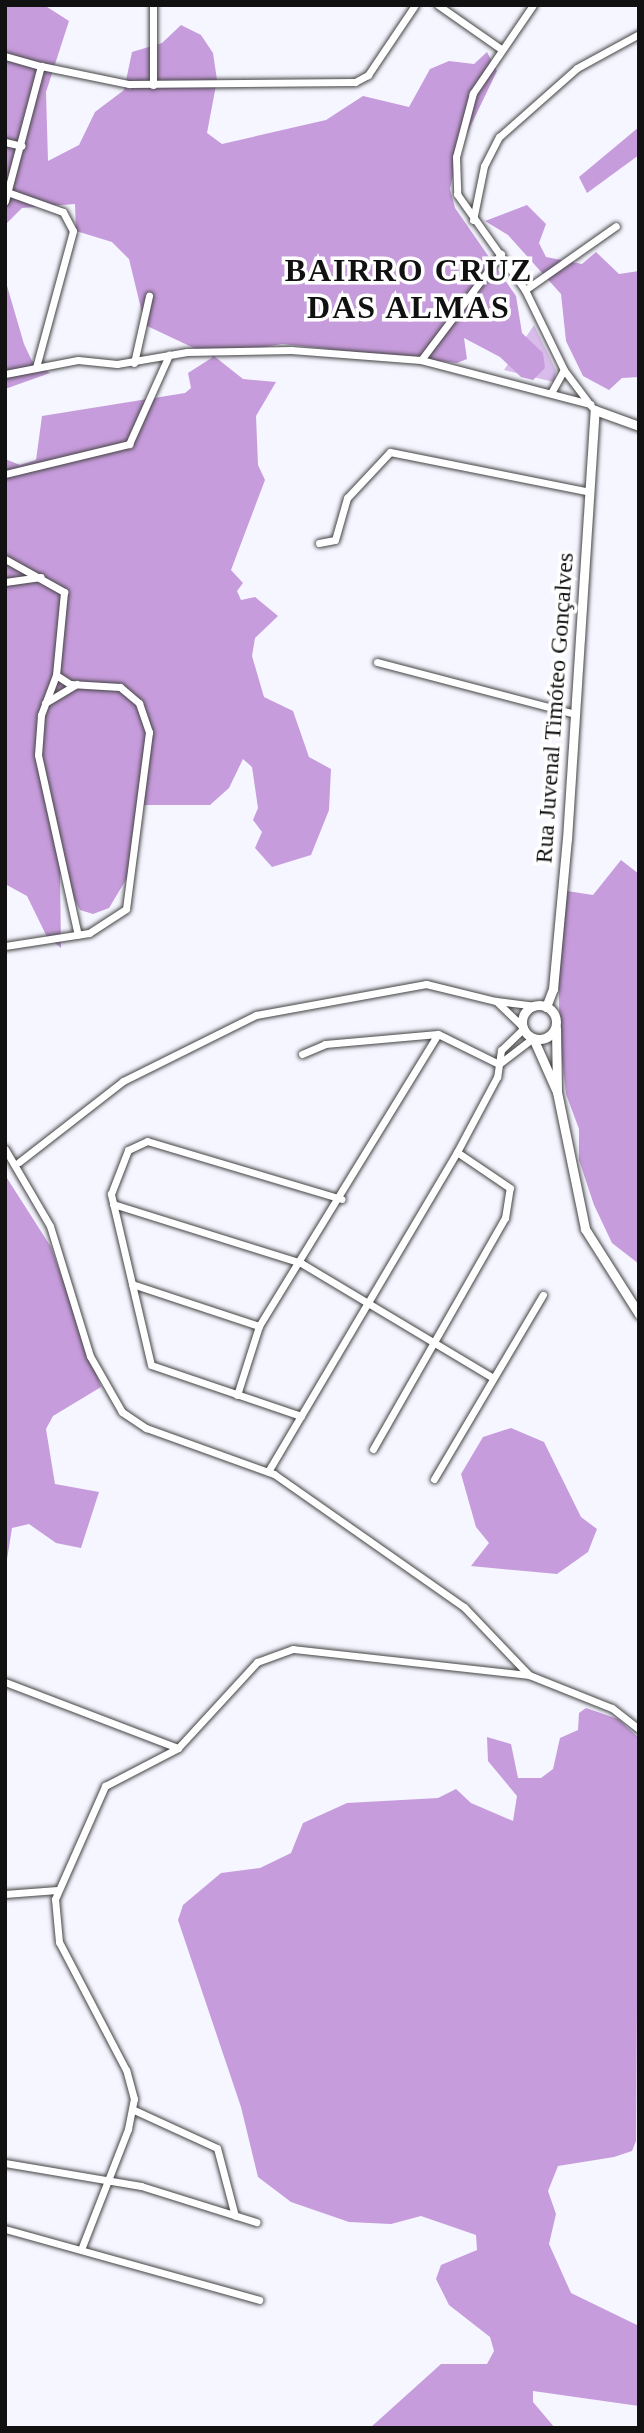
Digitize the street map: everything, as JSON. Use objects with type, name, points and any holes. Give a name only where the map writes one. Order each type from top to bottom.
[{"type":"street","points":[[153,5],[153,85]]},
{"type":"street","points":[[5,56],[41,66],[153,85],[355,82],[368,75],[415,5]]},
{"type":"street","points":[[438,5],[501,49]]},
{"type":"street","points":[[533,5],[473,93],[456,157],[457,194],[473,221],[501,254],[526,290],[564,370],[593,407]]},
{"type":"street","points":[[473,221],[477,186],[499,137],[577,68],[639,34]]},
{"type":"street","points":[[5,201],[10,193],[41,66]]},
{"type":"street","points":[[5,142],[22,146]]},
{"type":"street","points":[[10,193],[63,212],[73,231],[36,367]]},
{"type":"street","points":[[526,290],[616,226]]},
{"type":"street","points":[[421,360],[501,254]]},
{"type":"street","points":[[134,363],[149,296]]},
{"type":"street","points":[[5,374],[78,360],[134,363],[169,355],[291,350],[421,360],[551,393],[639,426]]},
{"type":"street","points":[[5,474],[129,444],[169,355]]},
{"type":"street","points":[[551,393],[564,370]]},
{"type":"street","name":"Rua Juvenal Timóteo Gonçalves","points":[[541,1006],[553,989],[566,849],[572,713],[584,612],[586,491],[593,407]]},
{"type":"street","points":[[319,543],[335,540],[347,498],[390,452],[586,491]]},
{"type":"street","points":[[5,559],[59,585],[67,600],[55,675],[45,703],[38,755],[78,935]]},
{"type":"street","points":[[5,582],[42,576]]},
{"type":"street","points":[[377,662],[572,713]]},
{"type":"street","points":[[5,946],[78,935],[119,918],[129,901],[149,732],[131,694],[105,683],[78,684],[55,675]]},
{"type":"street","points":[[45,703],[78,684]]},
{"type":"street","points":[[19,1163],[123,1082],[256,1015],[402,984],[444,986],[496,1001],[541,1006],[555,1026],[556,1092],[585,1229],[639,1314]]},
{"type":"street","points":[[496,1001],[533,1038],[556,1092]]},
{"type":"street","points":[[268,1471],[457,1152],[499,1064],[501,1050],[524,1028],[525,1014],[541,1006]]},
{"type":"street","points":[[499,1064],[533,1038],[547,1037],[555,1026]]},
{"type":"street","points":[[302,1054],[325,1044],[438,1034],[499,1064]]},
{"type":"street","points":[[237,1395],[259,1326],[342,1199],[438,1034]]},
{"type":"street","points":[[301,1416],[151,1365],[113,1204],[116,1175],[128,1150],[147,1141],[342,1199]]},
{"type":"street","points":[[5,1149],[19,1163],[54,1236],[111,1401],[146,1429],[268,1471],[464,1606],[529,1675]]},
{"type":"street","points":[[373,1449],[509,1202],[510,1188],[502,1179],[457,1152]]},
{"type":"street","points":[[113,1204],[301,1264],[493,1378]]},
{"type":"street","points":[[132,1284],[259,1326]]},
{"type":"street","points":[[434,1479],[543,1295]]},
{"type":"street","points":[[82,2247],[134,2110],[126,2070],[55,1930],[57,1891],[105,1786],[178,1748],[257,1662],[293,1649],[529,1675],[612,1708],[639,1729]]},
{"type":"street","points":[[5,1682],[178,1748]]},
{"type":"street","points":[[5,1894],[57,1891]]},
{"type":"street","points":[[134,2110],[217,2148],[235,2216]]},
{"type":"street","points":[[5,2163],[108,2178],[256,2222]]},
{"type":"street","points":[[5,2229],[82,2247],[259,2300]]},
{"type":"shaded area","points":[[5,5],[44,5],[69,21],[46,92],[48,161],[79,145],[95,112],[124,90],[132,52],[162,43],[181,25],[201,35],[213,53],[217,80],[207,133],[222,144],[326,120],[363,96],[409,107],[430,69],[449,61],[474,64],[487,52],[497,71],[458,152],[450,189],[455,208],[516,296],[522,333],[543,353],[545,368],[533,380],[521,377],[500,357],[464,338],[467,359],[457,363],[282,344],[214,356],[243,379],[276,382],[256,416],[258,465],[265,480],[231,570],[243,583],[237,591],[241,600],[255,597],[278,616],[255,638],[252,656],[264,697],[293,711],[309,757],[331,769],[329,810],[311,855],[272,867],[255,848],[262,832],[253,820],[258,808],[252,767],[243,759],[229,788],[210,805],[144,805],[127,878],[109,908],[93,914],[80,910],[60,873],[61,948],[47,937],[27,896],[5,884],[5,459],[20,465],[36,460],[42,416],[185,393],[191,388],[188,373],[213,357],[145,325],[129,259],[112,242],[76,231],[75,204],[22,208],[5,225]]},
{"type":"shaded area","points":[[639,127],[639,155],[587,193],[579,177]]},
{"type":"shaded area","points":[[527,205],[546,224],[539,243],[546,257],[582,264],[596,252],[619,274],[639,271],[639,377],[622,378],[609,390],[583,376],[566,341],[561,294],[508,235],[485,221]]},
{"type":"shaded area","points":[[5,279],[24,344],[32,361],[50,373],[5,389]]},
{"type":"shaded area","points":[[534,325],[556,370],[554,382],[504,370]]},
{"type":"shaded area","points":[[621,860],[639,874],[639,1264],[612,1243],[594,1205],[579,1160],[579,1129],[566,1094],[560,1042],[558,954],[567,891],[593,895]]},
{"type":"shaded area","points":[[5,1175],[51,1247],[101,1387],[53,1416],[46,1429],[55,1484],[99,1492],[81,1548],[56,1543],[29,1524],[12,1528],[5,1572]]},
{"type":"shaded area","points":[[511,1428],[544,1442],[581,1517],[597,1529],[588,1552],[557,1574],[471,1566],[489,1543],[476,1527],[461,1474],[483,1437]]},
{"type":"shaded area","points":[[586,1708],[618,1719],[639,1738],[636,2141],[632,2151],[614,2157],[558,2166],[548,2191],[556,2214],[549,2244],[571,2293],[639,2326],[639,2406],[533,2391],[533,2402],[555,2428],[370,2428],[441,2364],[487,2364],[494,2351],[490,2337],[449,2305],[436,2279],[441,2265],[477,2250],[476,2235],[421,2216],[391,2224],[349,2222],[291,2202],[258,2177],[241,2107],[178,1920],[183,1905],[221,1873],[260,1868],[291,1853],[303,1823],[347,1803],[438,1798],[456,1789],[471,1803],[513,1821],[517,1796],[488,1761],[487,1737],[511,1744],[518,1778],[541,1778],[553,1769],[560,1738],[578,1730],[579,1713]]},
{"type":"district","name":"BAIRRO CRUZ DAS ALMAS","points":[[409,290]]}]
